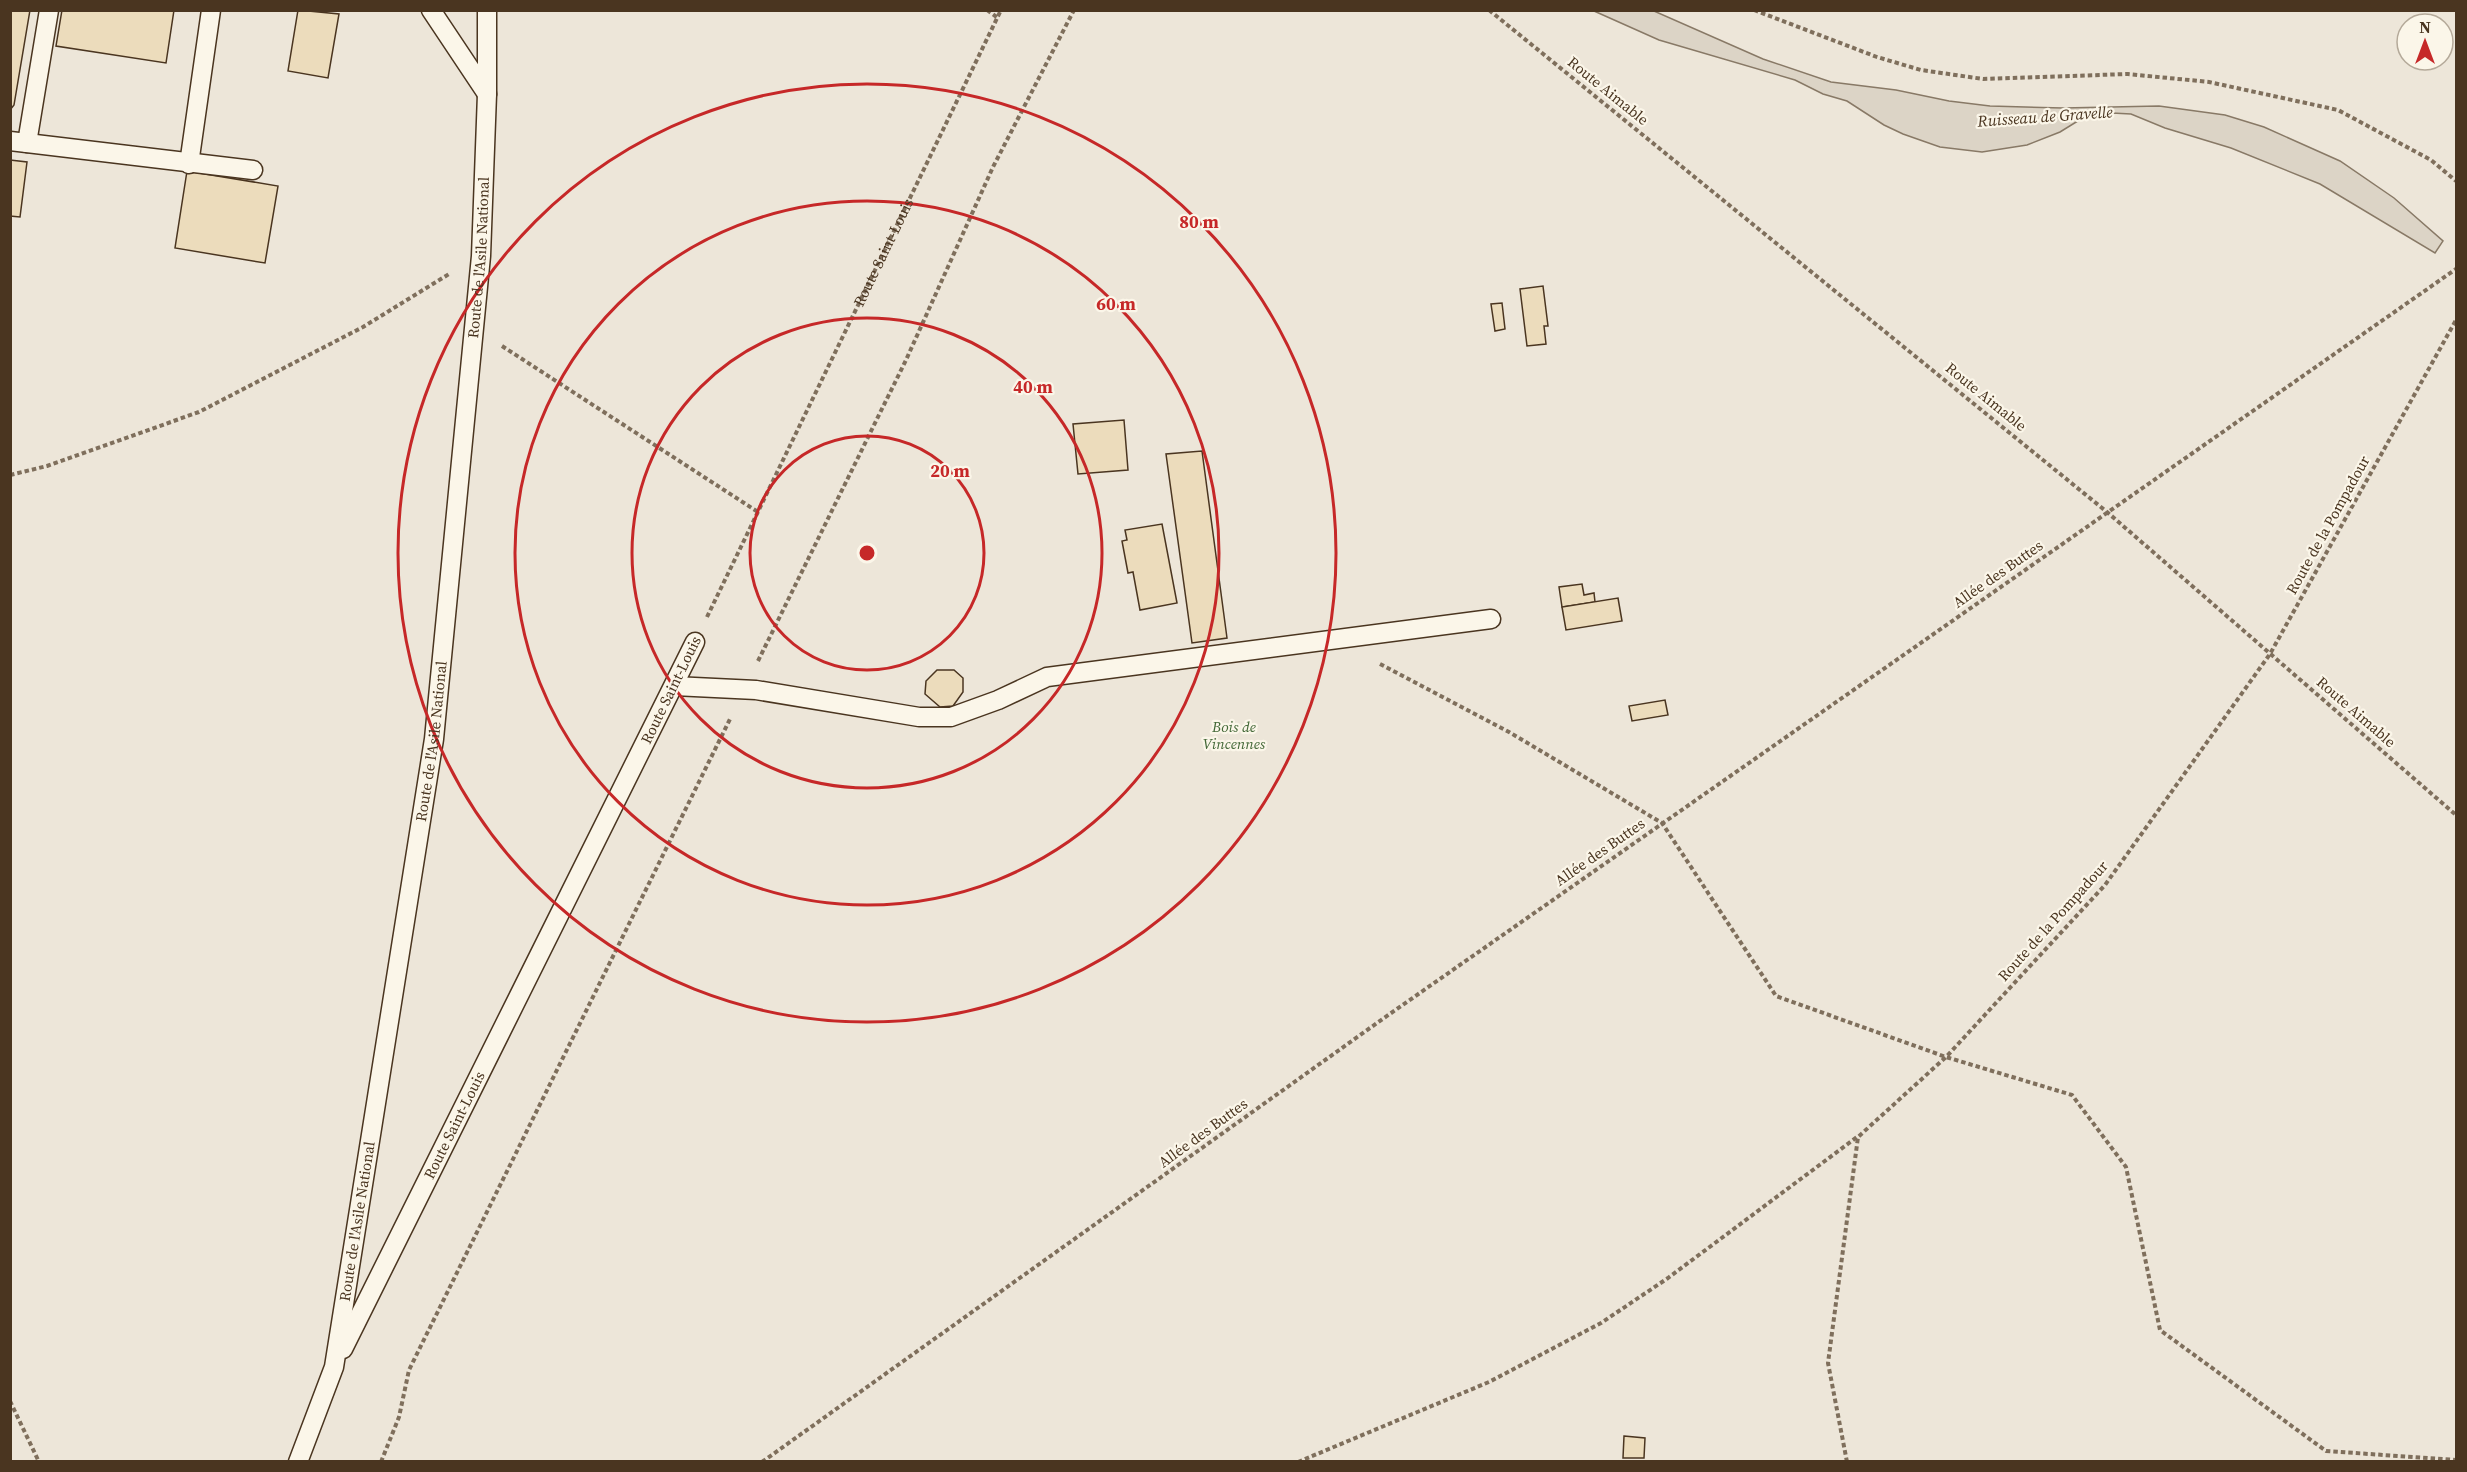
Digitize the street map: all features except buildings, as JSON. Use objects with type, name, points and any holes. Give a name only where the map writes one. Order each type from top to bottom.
[{"type":"lane","points":[[49,10],[19,142],[253,170]]},
{"type":"lane","points":[[189,164],[212,10]]},
{"type":"lane","points":[[431,10],[487,94]]},
{"type":"lane","name":"Route de l'Asile National","points":[[298,1461],[334,1366],[434,739],[481,256],[487,94],[486,10]]},
{"type":"lane","points":[[674,686],[744,690],[919,717],[951,717],[998,700],[1047,677],[1491,619]]},
{"type":"lane","name":"Route Saint-Louis","points":[[334,1366],[695,642]]},
{"type":"path","points":[[987,10],[998,18]]},
{"type":"path","name":"Route Saint-Louis","points":[[695,642],[1001,10]]},
{"type":"path","points":[[381,1461],[399,1417],[410,1370],[906,360],[993,167],[1074,10]]},
{"type":"path","name":"Route Aimable","points":[[1489,10],[2107,512],[2457,815]]},
{"type":"path","points":[[1754,10],[1877,57],[1921,70],[1983,79],[2128,74],[2209,82],[2338,110],[2431,160],[2457,182]]},
{"type":"path","points":[[10,475],[47,465],[199,412],[363,327],[481,256]]},
{"type":"path","name":"Allée des Buttes","points":[[762,1461],[1384,1018],[2457,269]]},
{"type":"path","name":"Route de la Pompadour","points":[[1298,1461],[1489,1382],[1601,1323],[1668,1278],[1858,1137],[1946,1057],[2105,885],[2270,654],[2457,320]]},
{"type":"path","points":[[474,327],[758,512]]},
{"type":"path","points":[[1333,640],[1509,732],[1662,824],[1776,996],[1946,1057],[2072,1095],[2126,1167],[2160,1330],[2326,1451],[2457,1460]]},
{"type":"path","points":[[1846,1461],[1828,1363],[1858,1137]]},
{"type":"path","points":[[10,1401],[39,1461]]},
{"type":"path","points":[[993,1461],[1139,1461]]},
{"type":"green space","name":"Bois de Vincennes","points":[[10,11],[2456,11],[2456,1461],[11,1461]]},
{"type":"water","name":"Ruisseau de Gravelle","points":[[1594,11],[1654,11],[1763,59],[1831,82],[1990,106],[2063,108],[2159,106],[2225,115],[2264,127],[2340,161],[2394,198],[2443,241],[2435,253],[2320,184],[2231,148],[2165,128],[2131,114],[2112,113],[2081,119],[2060,132],[2027,145],[1982,152],[1940,147],[1903,134],[1884,125],[1847,101],[1823,94],[1795,80],[1659,40]]}]
